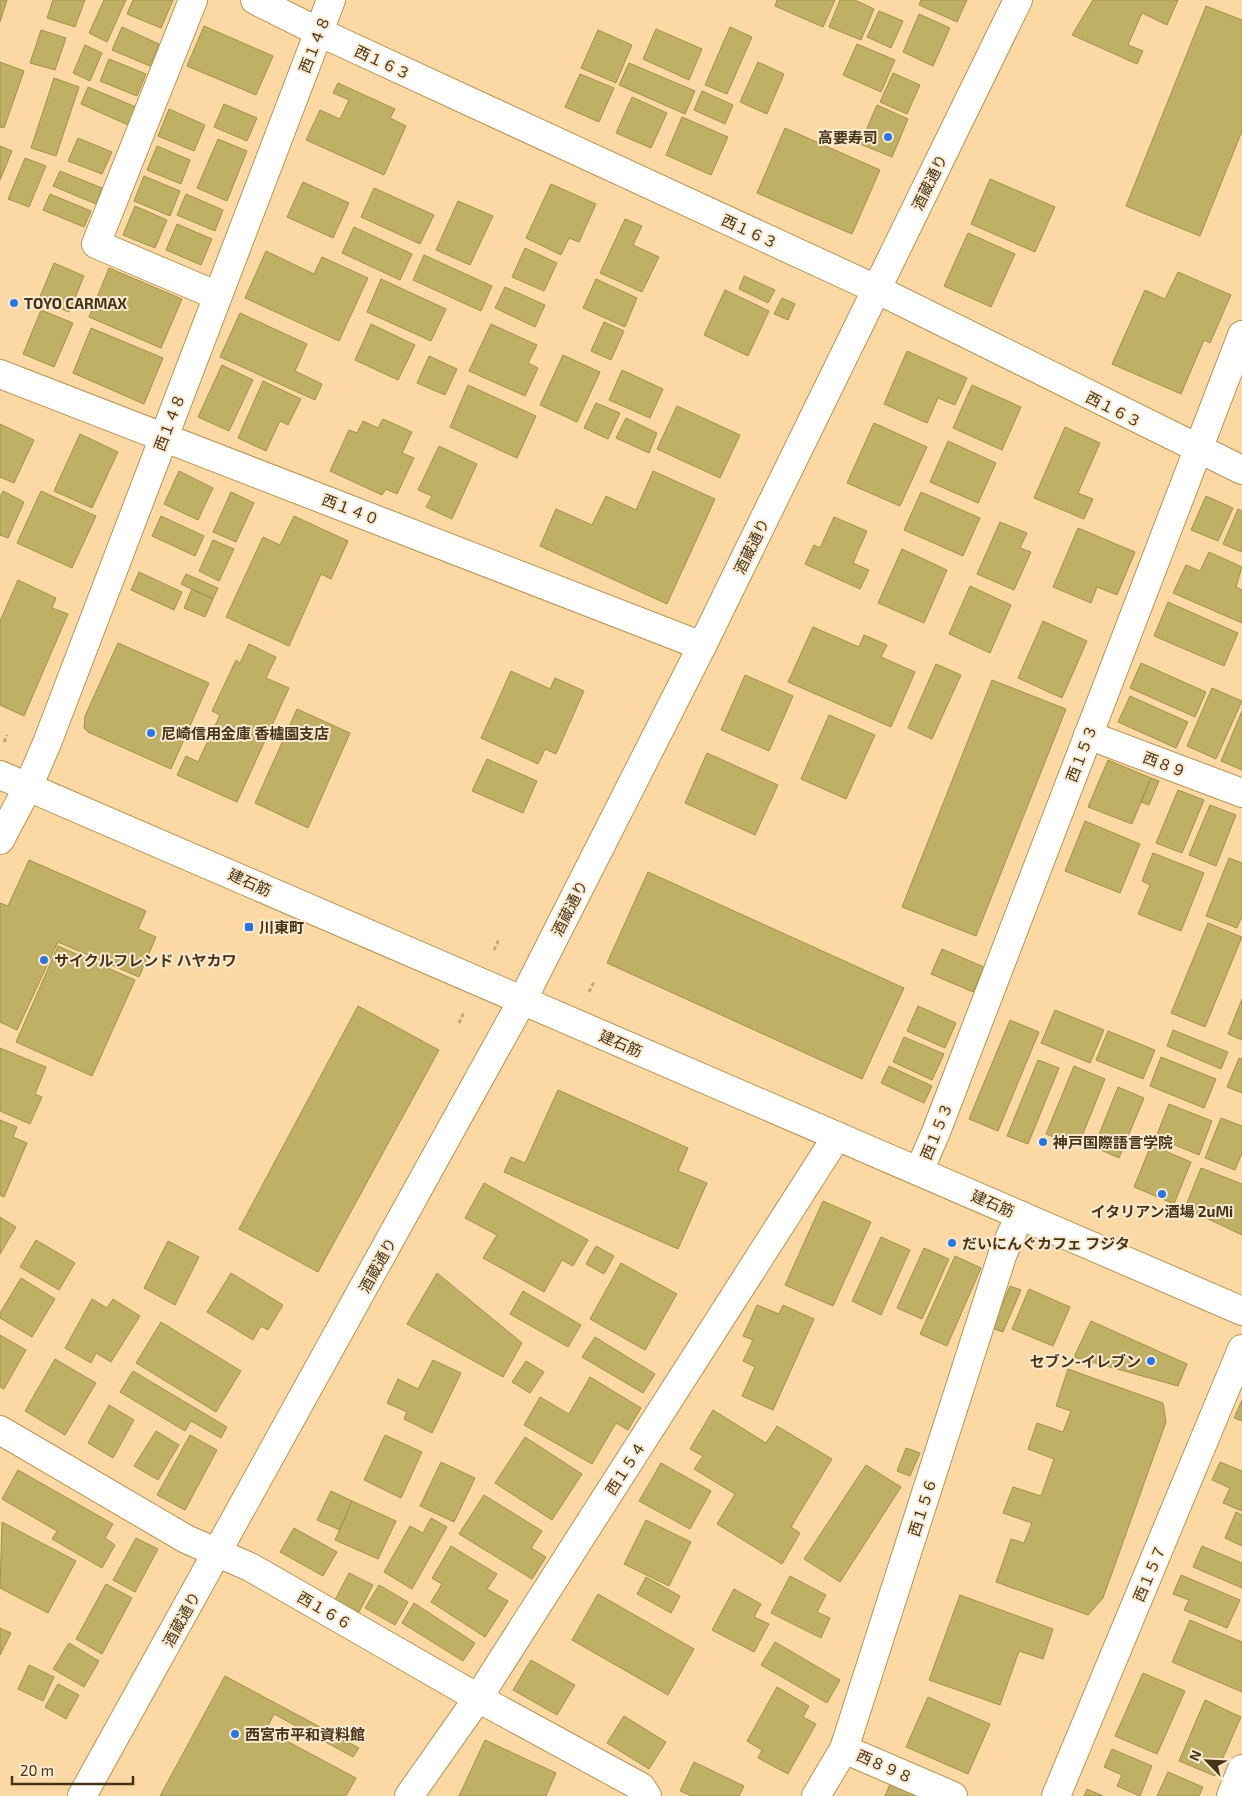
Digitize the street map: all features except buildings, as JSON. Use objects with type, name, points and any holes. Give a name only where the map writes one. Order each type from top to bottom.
[{"type":"street","points":[[193,0],[96,244],[218,296]]},
{"type":"street","name":"西１６３","points":[[255,0],[318,32],[876,289],[1197,450],[1242,470]]},
{"type":"street","name":"西１４８","points":[[0,840],[28,787],[47,744],[331,0]]},
{"type":"street","name":"酒蔵通り","points":[[82,1796],[522,1001],[702,646],[1018,0]]},
{"type":"street","name":"西１５３","points":[[919,1171],[936,1132],[1242,335]]},
{"type":"street","name":"西１４０","points":[[0,374],[702,646]]},
{"type":"street","name":"西８９","points":[[1088,735],[1242,793]]},
{"type":"street","name":"建石筋","points":[[0,775],[1242,1311]]},
{"type":"street","name":"西１５４","points":[[410,1796],[478,1698],[837,1136]]},
{"type":"street","name":"西１５６","points":[[816,1796],[844,1749],[1003,1253],[1020,1215]]},
{"type":"street","name":"西１５７","points":[[1056,1796],[1242,1349]]},
{"type":"street","name":"西１６６","points":[[2,1435],[186,1539],[250,1567],[478,1698],[641,1787],[647,1796]]},
{"type":"street","name":"西８９８","points":[[844,1749],[952,1796]]},
{"type":"street","points":[[1231,1796],[1242,1769]]},
{"type":"place","name":"高要寿司","points":[[888,137]]},
{"type":"place","name":"TOYO CARMAX","points":[[14,303]]},
{"type":"place","name":"尼崎信用金庫 香櫨園支店","points":[[151,733]]},
{"type":"place","name":"川東町","points":[[249,927]]},
{"type":"place","name":"サイクルフレンド ハヤカワ","points":[[44,960]]},
{"type":"place","name":"神戸国際語言学院","points":[[1043,1142]]},
{"type":"place","name":"イタリアン酒場 2uMi","points":[[1162,1194]]},
{"type":"place","name":"だいにんぐカフェ フジタ","points":[[952,1243]]},
{"type":"place","name":"セブン-イレブン","points":[[1151,1361]]},
{"type":"place","name":"西宮市平和資料館","points":[[235,1734]]}]
